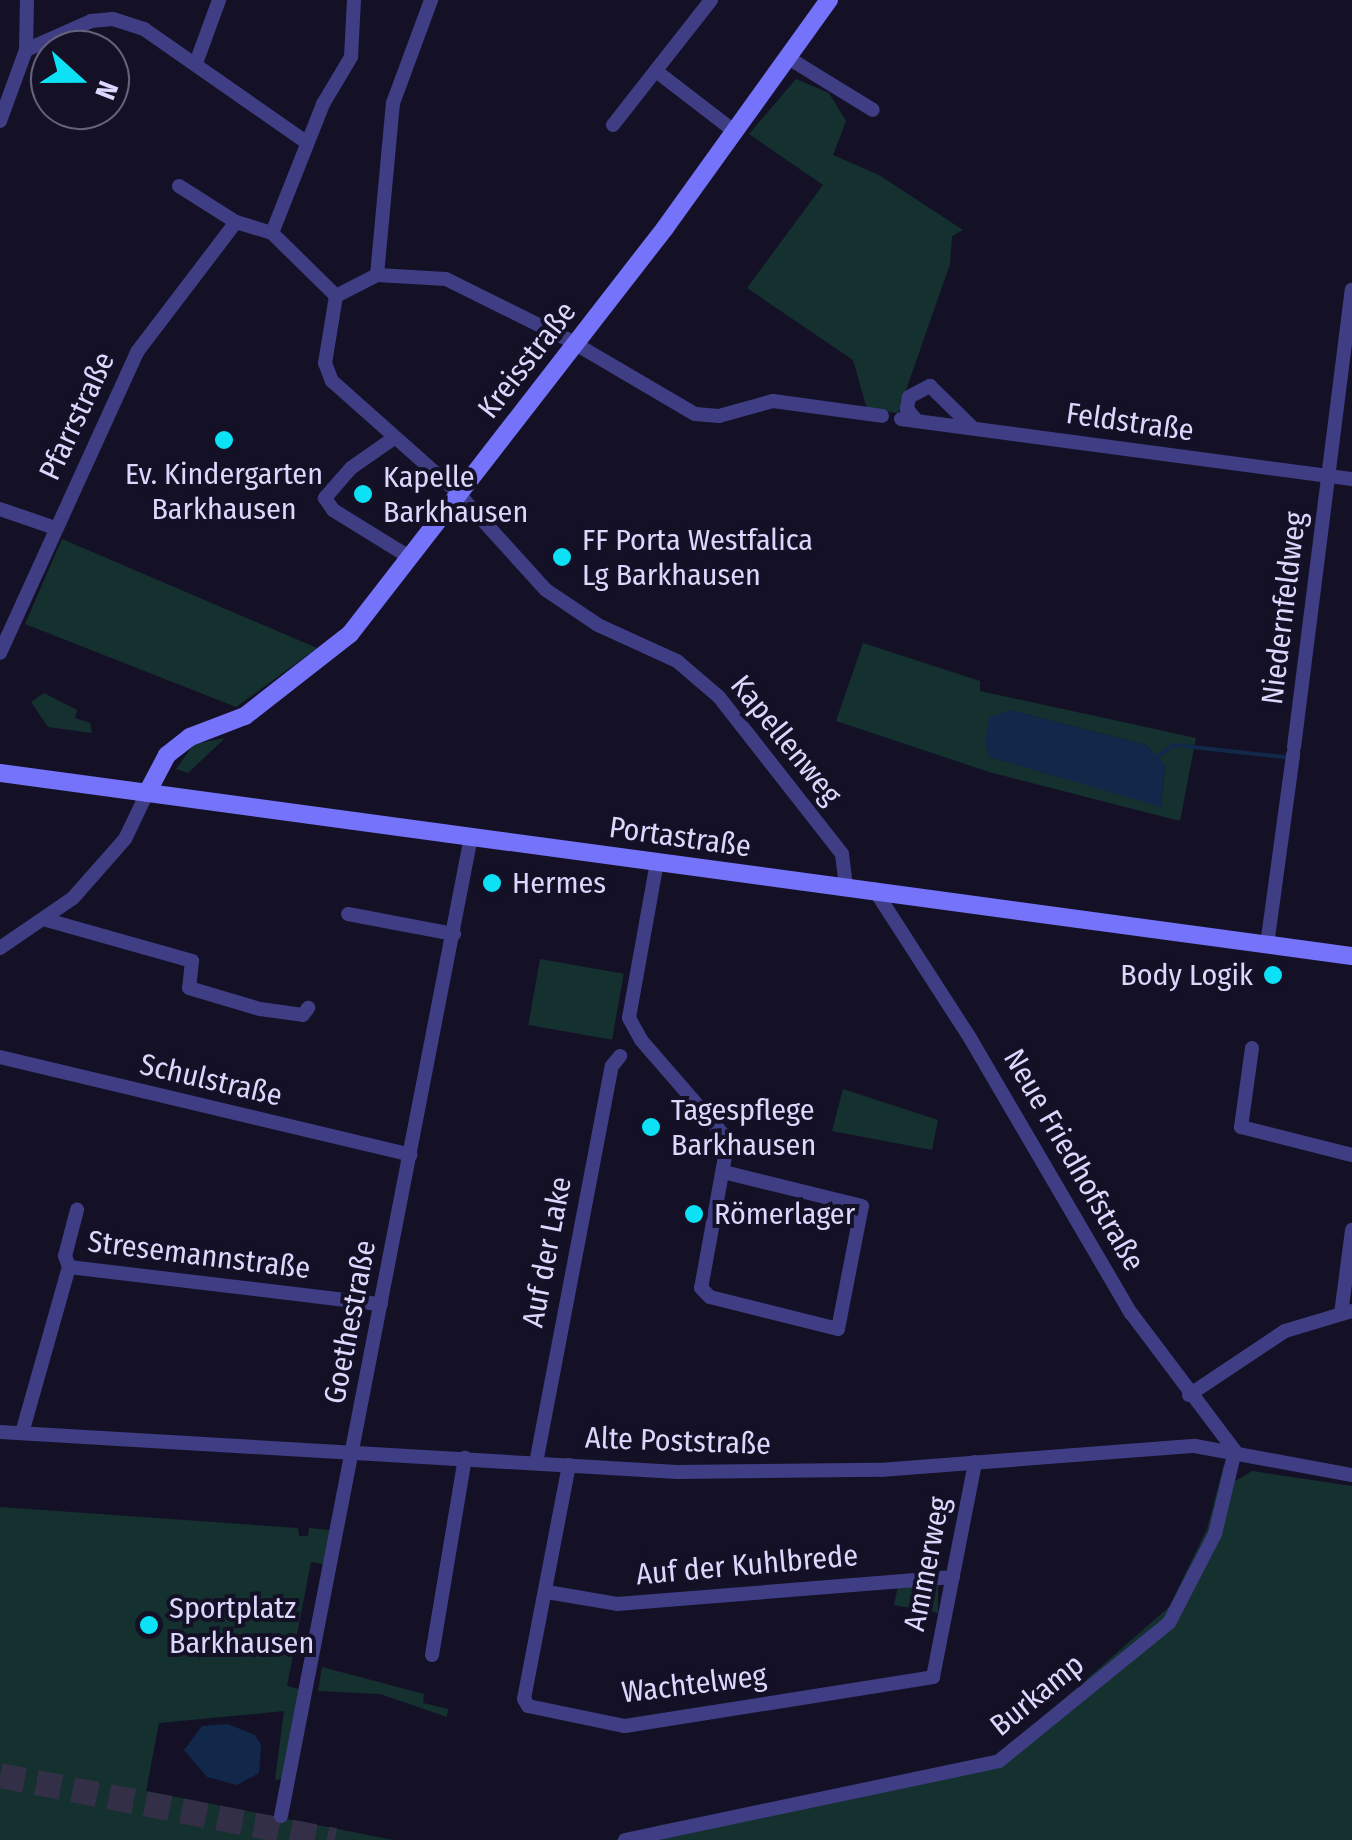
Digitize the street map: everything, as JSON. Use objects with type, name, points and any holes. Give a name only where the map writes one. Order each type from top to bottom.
[{"type":"main road","name":"Kreisstraße","points":[[147,793],[167,755],[190,737],[245,716],[320,663],[409,557],[575,344],[790,59],[829,0]]},
{"type":"main road","name":"Portastraße","points":[[0,773],[1352,956]]},
{"type":"street","points":[[0,122],[26,50],[27,0]]},
{"type":"street","points":[[196,64],[219,0]]},
{"type":"street","points":[[272,233],[306,142],[351,57],[354,0]]},
{"type":"street","points":[[377,275],[393,103],[431,0]]},
{"type":"street","points":[[613,125],[711,0]]},
{"type":"street","points":[[26,50],[91,21],[113,19],[144,29],[306,142]]},
{"type":"street","points":[[790,59],[872,110]]},
{"type":"street","points":[[656,70],[734,131]]},
{"type":"street","points":[[179,186],[236,222],[272,233],[336,296],[377,275],[446,279],[575,344],[695,414],[720,416],[773,401],[882,416]]},
{"type":"street","name":"Pfarrstraße","points":[[0,652],[5,627],[137,352],[236,222]]},
{"type":"street","name":"Niedernfeldweg","points":[[1268,946],[1352,290]]},
{"type":"street","name":"Kapellenweg","points":[[336,296],[327,373],[457,492],[546,590],[598,625],[677,661],[719,697],[842,854],[846,886]]},
{"type":"street","name":"Feldstraße","points":[[973,428],[930,386],[909,396],[909,420],[1352,479]]},
{"type":"street","points":[[394,438],[351,468],[325,498],[333,510],[409,557]]},
{"type":"street","points":[[0,509],[55,528]]},
{"type":"street","points":[[0,948],[73,898],[125,838],[147,793]]},
{"type":"street","name":"Goethestraße","points":[[281,1816],[471,837]]},
{"type":"street","points":[[657,862],[629,1018],[640,1040],[728,1140],[704,1294],[826,1331],[838,1329],[862,1206],[724,1172]]},
{"type":"street","name":"Neue Friedhofstraße","points":[[874,890],[970,1038],[1132,1314],[1234,1451]]},
{"type":"street","points":[[348,914],[454,934]]},
{"type":"street","points":[[43,919],[192,960],[190,988],[260,1009],[302,1015],[308,1008]]},
{"type":"street","points":[[1252,1048],[1241,1127],[1352,1154]]},
{"type":"street","name":"Auf der Lake","points":[[536,1462],[612,1066],[620,1056]]},
{"type":"street","name":"Schulstraße","points":[[0,1058],[410,1154]]},
{"type":"street","name":"Stresemannstraße","points":[[22,1434],[69,1267],[64,1256],[77,1210]]},
{"type":"street","points":[[1189,1395],[1284,1331],[1347,1312],[1352,1230]]},
{"type":"street","name":"Stresemannstraße","points":[[69,1267],[381,1304]]},
{"type":"street","name":"Alte Poststraße","points":[[0,1432],[756,1472],[1194,1446],[1352,1475]]},
{"type":"street","name":"Burkamp","points":[[625,1840],[999,1761],[1169,1623],[1215,1534],[1234,1451]]},
{"type":"street","points":[[432,1654],[466,1458]]},
{"type":"street","name":"Ammerweg","points":[[934,1677],[975,1462]]},
{"type":"street","name":"Wachtelweg","points":[[569,1465],[524,1699],[528,1706],[625,1726],[934,1677]]},
{"type":"street","name":"Auf der Kuhlbrede","points":[[547,1592],[617,1604],[954,1576]]},
{"type":"green space","points":[[796,79],[829,93],[846,121],[833,155],[879,175],[963,230],[952,236],[950,264],[898,413],[867,409],[853,360],[747,288],[823,185],[749,134]]},
{"type":"green space","points":[[62,539],[317,648],[236,707],[25,624]]},
{"type":"green space","points":[[863,643],[980,681],[980,691],[1196,738],[1180,821],[989,772],[836,721]],"holes":[[[1010,710],[1146,745],[1165,766],[1161,806],[990,757]]]},
{"type":"green space","points":[[44,693],[77,710],[75,718],[90,723],[92,733],[48,727],[31,702]]},
{"type":"green space","points":[[225,738],[188,773],[176,769],[194,744]]},
{"type":"green space","points":[[540,959],[624,974],[612,1040],[528,1025]]},
{"type":"green space","points":[[843,1089],[938,1120],[932,1150],[832,1131]]},
{"type":"green space","points":[[1224,1464],[1235,1481],[1252,1471],[1352,1486],[1352,1840],[615,1840],[660,1825],[992,1762],[1169,1607],[1207,1529]]},
{"type":"green space","name":"Sportplatz Barkhausen","points":[[0,1507],[298,1528],[299,1536],[308,1536],[309,1528],[330,1530],[323,1564],[311,1562],[287,1686],[299,1689],[282,1779],[275,1780],[284,1711],[159,1723],[146,1791],[393,1840],[0,1840]]},
{"type":"green space","points":[[938,1585],[938,1613],[894,1605],[898,1586]]},
{"type":"green space","points":[[322,1667],[424,1694],[423,1703],[448,1709],[447,1717],[380,1694],[318,1691]]},
{"type":"water","points":[[1010,710],[1146,745],[1165,765],[1161,807],[990,757],[985,745],[990,717]]},
{"type":"water","points":[[228,1724],[255,1735],[261,1745],[259,1773],[237,1785],[207,1777],[184,1750],[202,1726]]},
{"type":"waterway","points":[[1154,759],[1174,745],[1284,757]]},
{"type":"tunnel","points":[[0,1775],[335,1840]]},
{"type":"place","name":"Ev. Kindergarten Barkhausen","points":[[224,440]]},
{"type":"place","name":"Kapelle Barkhausen","points":[[363,494]]},
{"type":"place","name":"FF Porta Westfalica Lg Barkhausen","points":[[562,557]]},
{"type":"place","name":"Hermes","points":[[492,883]]},
{"type":"place","name":"Body Logik","points":[[1273,975]]},
{"type":"place","name":"Tagespflege Barkhausen","points":[[651,1127]]},
{"type":"place","name":"Römerlager","points":[[694,1214]]},
{"type":"place","name":"Sportplatz Barkhausen","points":[[149,1625]]}]
